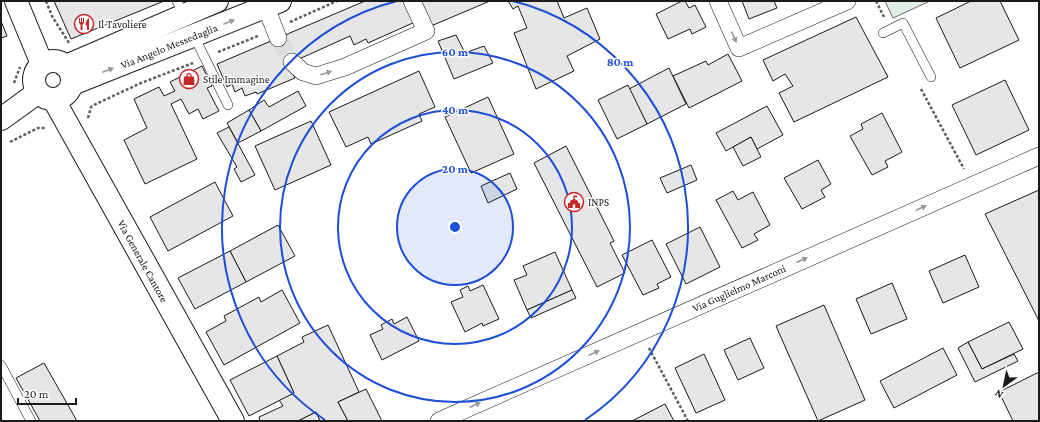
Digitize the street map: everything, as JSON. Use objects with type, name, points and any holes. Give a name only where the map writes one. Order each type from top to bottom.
[{"type":"main road","points":[[16,1],[42,64]]},
{"type":"main road","name":"Via Angelo Messedaglia","points":[[69,75],[180,8],[217,1]]},
{"type":"main road","name":"Via Angelo Messedaglia","points":[[69,75],[194,36],[273,4]]},
{"type":"main road","points":[[1,119],[46,96],[66,94],[69,75],[54,61],[42,64],[34,74],[33,81],[46,96]]},
{"type":"main road","name":"Via Generale Cantore","points":[[46,96],[233,421]]},
{"type":"street","points":[[292,62],[303,72],[316,76],[345,67],[426,31],[412,1]]},
{"type":"street","points":[[718,1],[739,48],[847,1]]},
{"type":"street","name":"Via Angelo Messedaglia","points":[[273,4],[275,34]]},
{"type":"street","name":"Via Guglielmo Marconi","points":[[439,421],[1039,156]]},
{"type":"lane","points":[[886,31],[904,23],[931,77]]},
{"type":"lane","points":[[194,36],[228,105]]},
{"type":"lane","points":[[1,365],[31,421]]},
{"type":"path","points":[[46,1],[52,16]]},
{"type":"path","points":[[89,123],[88,117],[91,107],[154,78],[204,58],[275,34],[337,1]]},
{"type":"path","points":[[876,1],[886,31]]},
{"type":"path","points":[[12,88],[18,75],[20,63]]},
{"type":"path","points":[[919,85],[972,185]]},
{"type":"path","points":[[641,332],[688,421]]},
{"type":"green space","points":[[885,1],[930,1],[893,18]]},
{"type":"building","points":[[54,1],[164,1],[71,39]]},
{"type":"building","points":[[365,1],[405,1],[415,22],[368,43],[366,39],[354,45],[350,36],[288,64],[295,78],[257,94],[256,92],[245,96],[242,88],[235,92],[232,84],[227,87],[217,64]]},
{"type":"building","points":[[421,1],[490,1],[431,26]]},
{"type":"building","points":[[508,1],[557,1],[564,18],[587,8],[600,39],[567,56],[574,71],[536,89],[514,33],[527,28],[518,6],[513,9]]},
{"type":"building","points":[[682,1],[685,1],[689,8],[695,5],[706,27],[692,34],[690,29],[668,39],[656,14]]},
{"type":"building","points":[[742,1],[774,1],[777,8],[749,19]]},
{"type":"building","points":[[971,1],[1000,1],[1019,40],[960,68],[936,18]]},
{"type":"building","points":[[856,17],[888,77],[794,122],[779,93],[793,86],[785,74],[773,81],[763,60]]},
{"type":"building","points":[[1,21],[7,36],[1,38]]},
{"type":"building","points":[[456,35],[465,53],[484,46],[493,63],[454,79],[438,41]]},
{"type":"building","points":[[728,54],[742,81],[689,108],[673,76],[706,61],[708,65]]},
{"type":"building","points":[[202,66],[212,86],[207,88],[219,111],[203,119],[198,109],[189,114],[181,99],[171,104],[197,159],[145,184],[124,140],[147,128],[134,99],[159,87],[164,96],[175,91],[170,82]]},
{"type":"building","points":[[669,68],[686,104],[647,124],[629,89]]},
{"type":"building","points":[[419,71],[435,107],[419,114],[422,121],[371,144],[368,137],[346,147],[329,112]]},
{"type":"building","points":[[1005,80],[1029,130],[976,155],[952,105]]},
{"type":"building","points":[[628,85],[647,124],[617,139],[598,100]]},
{"type":"building","points":[[298,91],[306,106],[261,131],[249,110],[264,100],[269,107]]},
{"type":"building","points":[[488,97],[514,154],[471,173],[445,117]]},
{"type":"building","points":[[767,106],[783,135],[757,149],[751,137],[726,151],[716,133]]},
{"type":"building","points":[[249,110],[261,131],[238,143],[227,123]]},
{"type":"building","points":[[882,113],[902,152],[885,161],[888,167],[872,175],[850,136],[863,129],[861,124]]},
{"type":"building","points":[[311,121],[331,165],[275,190],[255,146]]},
{"type":"building","points":[[229,127],[255,175],[241,182],[234,169],[237,167],[217,133]]},
{"type":"building","points":[[751,137],[761,157],[743,166],[733,147]]},
{"type":"building","name":"INPS","points":[[566,146],[614,241],[610,243],[625,273],[597,287],[534,163]]},
{"type":"building","points":[[818,160],[831,184],[821,190],[825,197],[802,209],[784,178]]},
{"type":"building","points":[[691,165],[697,180],[667,193],[660,178]]},
{"type":"building","points":[[510,173],[517,189],[488,203],[481,186]]},
{"type":"building","points":[[215,182],[233,216],[168,251],[150,217]]},
{"type":"building","points":[[1039,190],[1039,321],[985,214]]},
{"type":"building","points":[[733,191],[738,200],[753,192],[770,225],[754,234],[758,240],[742,248],[716,200]]},
{"type":"building","points":[[278,225],[295,256],[246,282],[230,251]]},
{"type":"building","points":[[700,227],[720,267],[686,284],[666,244]]},
{"type":"building","points":[[652,240],[671,277],[657,284],[659,288],[643,295],[622,255]]},
{"type":"building","points":[[230,251],[246,282],[195,309],[178,278]]},
{"type":"building","points":[[555,252],[572,290],[527,310],[514,280],[527,275],[523,266]]},
{"type":"building","points":[[965,255],[979,287],[943,303],[929,271]]},
{"type":"building","points":[[892,283],[907,319],[871,334],[856,299]]},
{"type":"building","points":[[483,285],[499,319],[483,326],[482,323],[465,332],[451,302],[463,297],[460,290],[468,286],[470,291]]},
{"type":"building","points":[[282,290],[300,323],[224,365],[206,332],[226,321],[224,316],[259,297],[261,302]]},
{"type":"building","points":[[572,290],[576,298],[531,318],[527,310]]},
{"type":"building","points":[[824,305],[865,400],[818,421],[776,326]]},
{"type":"building","points":[[407,317],[419,341],[382,360],[370,335],[383,329],[381,325],[392,319],[394,324]]},
{"type":"building","points":[[1009,322],[1023,349],[982,369],[968,342]]},
{"type":"building","points":[[328,325],[359,392],[338,402],[348,421],[320,421],[316,412],[298,421],[260,421],[259,417],[283,406],[279,400],[294,393],[277,356],[304,342],[302,337]]},
{"type":"building","points":[[750,338],[764,368],[738,380],[724,350]]},
{"type":"building","points":[[968,342],[982,369],[1014,354],[1018,361],[975,382],[958,348]]},
{"type":"building","points":[[943,348],[957,375],[894,408],[880,381]]},
{"type":"building","points":[[704,354],[725,400],[696,413],[675,368]]},
{"type":"building","points":[[277,356],[294,393],[249,416],[230,380]]},
{"type":"building","points":[[44,363],[77,421],[40,421],[16,378]]},
{"type":"building","points":[[1039,372],[1039,421],[1013,421],[999,392]]},
{"type":"building","points":[[366,389],[382,421],[348,421],[338,402]]},
{"type":"building","points":[[665,404],[674,421],[632,421]]},
{"type":"building","points":[[316,412],[320,421],[298,421]]},
{"type":"tunnel","points":[[278,38],[292,62]]},
{"type":"place","name":"Il Tavoliere","points":[[84,24]]},
{"type":"place","name":"Stile Immagine","points":[[189,79]]},
{"type":"place","name":"INPS","points":[[574,202]]}]
